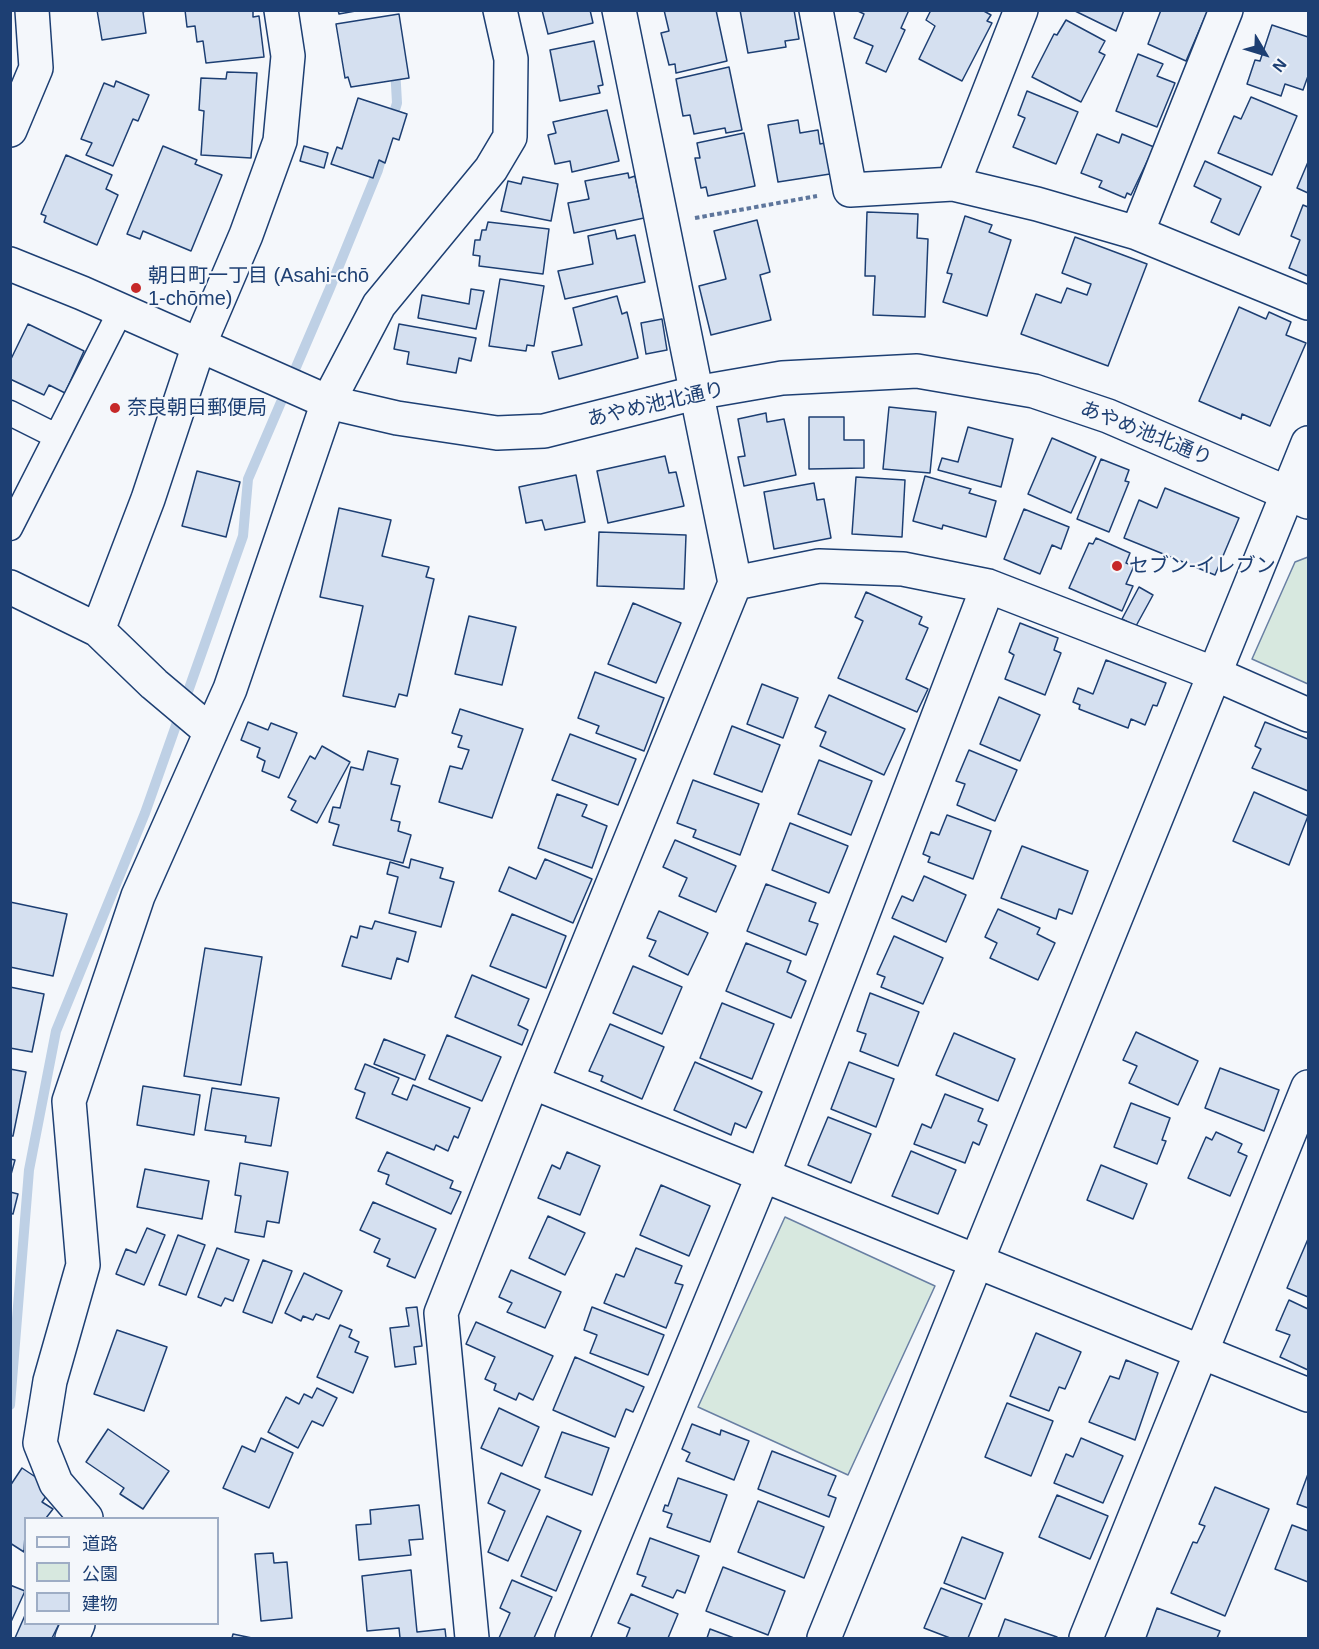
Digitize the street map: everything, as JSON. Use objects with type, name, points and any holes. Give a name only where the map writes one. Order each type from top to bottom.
[{"type":"street","points":[[10,130],[36,68],[33,10]]},
{"type":"street","points":[[98,630],[148,499],[199,345],[246,235],[280,141],[288,56],[281,10]]},
{"type":"street","points":[[85,1517],[56,1483],[40,1443],[50,1381],[83,1265],[69,1101],[138,896],[230,689],[264,595],[328,402],[379,305],[490,169],[510,137],[511,59],[500,10]]},
{"type":"street","points":[[472,1638],[441,1313],[532,1082],[735,583],[694,393],[619,10]]},
{"type":"street","points":[[816,10],[850,190],[953,184],[1137,233],[1308,303]]},
{"type":"street","points":[[953,184],[1021,10]]},
{"type":"street","points":[[1137,233],[1226,10]]},
{"type":"street","name":"あやめ池北通り","points":[[10,264],[122,310],[328,402],[397,418],[497,433],[544,431],[694,393],[783,378],[917,371],[970,378],[1034,391],[1108,416],[1298,498]]},
{"type":"street","points":[[10,528],[122,310]]},
{"type":"street","points":[[10,412],[56,436]]},
{"type":"street","points":[[824,1638],[1215,674],[1298,498],[1308,443]]},
{"type":"street","points":[[735,583],[819,567],[903,569],[988,586],[1215,674],[1308,715]]},
{"type":"street","points":[[572,1638],[763,1175],[988,586]]},
{"type":"street","points":[[10,587],[98,630],[154,684],[211,732]]},
{"type":"street","points":[[532,1082],[1308,1395]]},
{"type":"street","points":[[1086,1638],[1308,1087]]},
{"type":"path","points":[[662,224],[850,190]]},
{"type":"green space","points":[[1308,557],[1308,684],[1252,659],[1295,562]]},
{"type":"green space","points":[[785,1217],[935,1286],[848,1475],[698,1407]]},
{"type":"building","points":[[97,10],[149,10],[143,12],[146,33],[102,40]]},
{"type":"building","points":[[185,10],[253,10],[253,17],[259,16],[264,57],[206,63],[203,41],[197,42],[195,26],[187,27]]},
{"type":"building","points":[[338,10],[361,10],[339,14]]},
{"type":"building","points":[[542,10],[590,10],[593,23],[548,34]]},
{"type":"building","points":[[664,10],[716,10],[727,61],[676,73],[675,64],[669,65],[661,33],[669,31]]},
{"type":"building","points":[[740,10],[794,10],[799,39],[785,41],[786,47],[748,53]]},
{"type":"building","points":[[856,10],[909,10],[901,28],[905,30],[886,72],[866,63],[873,46],[854,38],[864,14]]},
{"type":"building","points":[[931,10],[982,10],[991,15],[987,21],[992,23],[962,81],[919,59],[935,26],[926,20]]},
{"type":"building","points":[[1073,10],[1124,10],[1116,31]]},
{"type":"building","points":[[1161,10],[1208,10],[1186,61],[1148,44]]},
{"type":"building","points":[[399,14],[409,78],[351,87],[348,77],[345,78],[336,24]]},
{"type":"building","points":[[1066,20],[1105,41],[1099,52],[1105,55],[1081,102],[1032,77],[1054,34],[1057,35]]},
{"type":"building","points":[[1272,25],[1308,37],[1308,76],[1303,90],[1285,84],[1281,96],[1247,84],[1255,60],[1260,61]]},
{"type":"building","points":[[594,41],[603,85],[598,86],[600,93],[560,101],[550,50]]},
{"type":"building","points":[[1138,54],[1163,64],[1157,76],[1175,83],[1157,127],[1116,111]]},
{"type":"building","points":[[729,67],[742,130],[726,133],[725,128],[694,134],[690,115],[683,116],[676,79]]},
{"type":"building","points":[[227,72],[257,73],[251,158],[201,155],[204,111],[199,110],[201,78],[226,79]]},
{"type":"building","points":[[116,81],[149,95],[138,121],[133,119],[113,166],[86,155],[92,143],[81,139],[104,83],[114,87]]},
{"type":"building","points":[[1027,91],[1078,112],[1056,164],[1013,147],[1025,118],[1018,115]]},
{"type":"building","points":[[1251,97],[1297,116],[1272,175],[1218,153],[1234,116],[1241,119]]},
{"type":"building","points":[[358,98],[407,114],[399,140],[393,138],[385,163],[379,160],[373,178],[331,164],[337,147],[342,149]]},
{"type":"building","points":[[607,110],[619,161],[572,172],[570,161],[555,164],[548,135],[556,133],[553,122]]},
{"type":"building","points":[[798,120],[800,133],[818,130],[820,144],[825,143],[830,174],[778,182],[768,125]]},
{"type":"building","points":[[744,133],[755,186],[708,196],[706,187],[701,188],[695,158],[700,158],[697,143]]},
{"type":"building","points":[[1097,134],[1119,143],[1122,134],[1154,147],[1131,195],[1127,193],[1125,198],[1099,187],[1102,181],[1081,173]]},
{"type":"building","points":[[163,146],[197,160],[195,164],[222,175],[191,251],[143,231],[140,239],[127,234]]},
{"type":"building","points":[[304,146],[328,153],[324,168],[300,161]]},
{"type":"building","points":[[66,155],[112,175],[106,189],[118,195],[97,245],[44,222],[46,216],[41,214]]},
{"type":"building","points":[[1205,161],[1261,187],[1239,235],[1211,222],[1221,199],[1194,186]]},
{"type":"building","points":[[1308,162],[1308,193],[1297,188]]},
{"type":"building","points":[[628,173],[629,178],[635,176],[644,218],[574,233],[568,203],[589,199],[585,181]]},
{"type":"building","points":[[523,177],[558,184],[551,221],[501,211],[508,181],[521,184]]},
{"type":"building","points":[[1303,205],[1308,207],[1308,276],[1289,268],[1300,240],[1291,236]]},
{"type":"building","points":[[867,212],[918,214],[917,238],[928,239],[925,317],[873,315],[875,276],[865,276]]},
{"type":"building","points":[[965,216],[992,225],[989,232],[1011,240],[987,316],[943,302],[952,274],[947,273]]},
{"type":"building","points":[[757,220],[770,272],[760,275],[771,320],[711,335],[699,286],[726,279],[714,231]]},
{"type":"building","points":[[488,222],[549,229],[543,274],[479,266],[480,256],[473,255],[475,240],[480,240],[482,230],[486,230]]},
{"type":"building","points":[[615,230],[617,239],[635,235],[645,282],[565,299],[558,271],[593,264],[588,236]]},
{"type":"building","points":[[1075,237],[1147,264],[1108,366],[1021,334],[1036,294],[1061,303],[1067,288],[1087,295],[1091,284],[1062,273]]},
{"type":"building","points":[[500,279],[544,286],[534,346],[527,345],[526,351],[489,346]]},
{"type":"building","points":[[471,289],[484,291],[476,329],[418,318],[422,295],[469,304]]},
{"type":"building","points":[[617,296],[622,314],[627,312],[638,358],[559,379],[552,352],[582,345],[573,308]]},
{"type":"building","points":[[1239,307],[1266,319],[1269,312],[1291,322],[1286,335],[1306,343],[1270,426],[1242,414],[1241,419],[1199,401]]},
{"type":"building","points":[[662,319],[667,350],[646,354],[641,323]]},
{"type":"building","points":[[28,324],[84,351],[65,393],[49,385],[44,395],[10,379],[10,361]]},
{"type":"building","points":[[399,324],[476,338],[471,361],[459,358],[456,373],[407,364],[409,352],[394,349]]},
{"type":"building","points":[[889,407],[936,412],[930,473],[883,469]]},
{"type":"building","points":[[766,413],[767,422],[784,419],[796,475],[744,486],[738,457],[745,456],[738,419]]},
{"type":"building","points":[[809,417],[844,417],[844,440],[864,440],[864,468],[809,469]]},
{"type":"building","points":[[968,427],[1013,439],[1001,487],[938,470],[942,458],[958,462]]},
{"type":"building","points":[[1052,438],[1096,457],[1071,513],[1028,494]]},
{"type":"building","points":[[665,456],[669,473],[676,472],[684,506],[608,523],[597,471]]},
{"type":"building","points":[[1101,459],[1129,470],[1125,481],[1129,482],[1109,532],[1077,519]]},
{"type":"building","points":[[197,471],[240,482],[226,537],[182,526]]},
{"type":"building","points":[[576,475],[585,522],[545,530],[542,520],[526,523],[519,487]]},
{"type":"building","points":[[925,476],[971,489],[969,493],[996,501],[986,537],[943,525],[942,529],[913,521]]},
{"type":"building","points":[[856,477],[905,480],[902,537],[852,534]]},
{"type":"building","points":[[814,483],[817,500],[824,499],[831,538],[774,549],[764,492]]},
{"type":"building","points":[[1165,488],[1239,518],[1215,575],[1124,538],[1139,500],[1157,508]]},
{"type":"building","points":[[339,508],[391,520],[382,556],[429,567],[426,577],[434,579],[407,696],[399,694],[395,707],[343,696],[363,606],[320,597]]},
{"type":"building","points":[[1024,509],[1069,527],[1061,549],[1052,545],[1040,574],[1004,559]]},
{"type":"building","points":[[599,532],[686,535],[684,589],[597,586]]},
{"type":"building","points":[[1096,538],[1130,553],[1126,563],[1134,566],[1126,584],[1133,586],[1122,611],[1069,588],[1089,543],[1093,544]]},
{"type":"building","points":[[1139,587],[1153,595],[1136,626],[1122,619]]},
{"type":"building","points":[[866,592],[922,617],[919,624],[928,628],[906,679],[928,689],[917,712],[838,678],[863,621],[855,617]]},
{"type":"building","points":[[633,603],[681,623],[656,683],[608,664]]},
{"type":"building","points":[[469,616],[516,627],[502,685],[455,674]]},
{"type":"building","points":[[1020,623],[1058,638],[1054,650],[1061,653],[1045,695],[1005,679],[1014,655],[1009,652]]},
{"type":"building","points":[[1106,660],[1166,683],[1157,706],[1153,705],[1145,725],[1131,719],[1128,728],[1079,709],[1080,705],[1073,702],[1078,688],[1093,694]]},
{"type":"building","points":[[595,672],[664,698],[644,751],[596,733],[599,726],[578,718]]},
{"type":"building","points":[[762,684],[798,698],[783,738],[747,724]]},
{"type":"building","points":[[829,695],[905,729],[884,775],[820,746],[826,732],[815,727]]},
{"type":"building","points":[[999,697],[1040,715],[1020,761],[980,744]]},
{"type":"building","points":[[460,709],[523,729],[492,818],[439,802],[450,766],[462,769],[469,750],[458,747],[462,736],[452,733]]},
{"type":"building","points":[[248,722],[268,730],[271,723],[297,733],[279,778],[262,771],[265,761],[257,757],[260,748],[241,740]]},
{"type":"building","points":[[1265,722],[1308,739],[1308,791],[1252,768],[1261,749],[1255,746]]},
{"type":"building","points":[[732,726],[780,745],[762,792],[714,774]]},
{"type":"building","points":[[570,734],[636,759],[618,805],[552,780]]},
{"type":"building","points":[[322,746],[350,762],[317,823],[291,810],[296,801],[288,797],[310,756],[315,759]]},
{"type":"building","points":[[969,750],[1017,770],[995,821],[957,805],[965,784],[956,781]]},
{"type":"building","points":[[368,751],[398,759],[391,784],[400,786],[391,820],[400,822],[398,831],[411,835],[403,863],[333,845],[339,825],[329,822],[333,807],[340,808],[351,767],[363,770]]},
{"type":"building","points":[[819,760],[872,781],[851,835],[798,814]]},
{"type":"building","points":[[693,780],[759,804],[740,855],[693,837],[696,830],[677,823]]},
{"type":"building","points":[[1254,792],[1308,816],[1289,865],[1233,841]]},
{"type":"building","points":[[557,794],[587,805],[582,816],[607,826],[592,868],[538,848]]},
{"type":"building","points":[[947,815],[991,831],[973,879],[928,862],[930,857],[923,854],[931,832],[939,835]]},
{"type":"building","points":[[790,823],[848,846],[829,893],[772,870]]},
{"type":"building","points":[[675,840],[736,866],[716,912],[679,896],[687,878],[663,867]]},
{"type":"building","points":[[1022,846],[1088,871],[1072,914],[1059,909],[1056,919],[1001,898]]},
{"type":"building","points":[[411,859],[443,868],[440,878],[454,882],[441,927],[389,913],[398,877],[387,874],[390,862],[409,868]]},
{"type":"building","points":[[545,859],[592,879],[573,923],[499,891],[509,867],[536,879]]},
{"type":"building","points":[[924,876],[966,895],[946,942],[892,918],[902,896],[913,901]]},
{"type":"building","points":[[766,884],[816,903],[809,921],[818,924],[806,955],[747,931]]},
{"type":"building","points":[[10,902],[67,914],[53,976],[10,967]]},
{"type":"building","points":[[998,909],[1040,928],[1037,934],[1055,943],[1038,980],[990,958],[997,943],[985,937]]},
{"type":"building","points":[[659,911],[708,933],[688,975],[649,956],[656,941],[647,938]]},
{"type":"building","points":[[512,914],[566,936],[546,988],[490,966]]},
{"type":"building","points":[[375,921],[416,932],[408,962],[397,958],[391,979],[342,966],[351,936],[357,938],[360,926],[372,929]]},
{"type":"building","points":[[894,936],[943,958],[923,1004],[881,987],[885,977],[877,974]]},
{"type":"building","points":[[746,943],[791,961],[787,972],[806,981],[791,1018],[726,991]]},
{"type":"building","points":[[205,948],[262,957],[241,1085],[184,1076]]},
{"type":"building","points":[[633,966],[682,987],[662,1034],[613,1013]]},
{"type":"building","points":[[472,975],[529,999],[518,1025],[528,1030],[522,1045],[455,1017]]},
{"type":"building","points":[[10,987],[44,994],[32,1052],[10,1048]]},
{"type":"building","points":[[870,993],[919,1012],[898,1066],[860,1051],[866,1034],[857,1031]]},
{"type":"building","points":[[722,1003],[774,1024],[752,1079],[700,1058]]},
{"type":"building","points":[[610,1024],[664,1047],[642,1099],[601,1081],[603,1076],[589,1071]]},
{"type":"building","points":[[1136,1032],[1198,1061],[1178,1105],[1129,1083],[1137,1066],[1123,1060]]},
{"type":"building","points":[[954,1033],[1015,1059],[998,1101],[936,1075]]},
{"type":"building","points":[[447,1035],[501,1057],[482,1101],[429,1079]]},
{"type":"building","points":[[384,1039],[425,1055],[415,1080],[374,1064]]},
{"type":"building","points":[[695,1062],[762,1092],[746,1128],[735,1123],[731,1135],[674,1110]]},
{"type":"building","points":[[849,1062],[894,1079],[876,1127],[831,1109]]},
{"type":"building","points":[[365,1064],[399,1078],[392,1094],[407,1100],[413,1085],[470,1108],[458,1138],[454,1136],[448,1151],[436,1145],[434,1150],[356,1118],[365,1093],[355,1089]]},
{"type":"building","points":[[1220,1068],[1279,1090],[1264,1131],[1205,1108]]},
{"type":"building","points":[[10,1069],[26,1072],[13,1136],[10,1136]]},
{"type":"building","points":[[143,1086],[200,1095],[194,1135],[137,1125]]},
{"type":"building","points":[[212,1088],[279,1098],[271,1146],[245,1142],[246,1136],[205,1130]]},
{"type":"building","points":[[945,1094],[983,1109],[978,1121],[987,1125],[979,1145],[973,1142],[965,1163],[914,1144],[922,1124],[931,1128]]},
{"type":"building","points":[[1131,1103],[1170,1118],[1162,1140],[1166,1141],[1157,1164],[1114,1147]]},
{"type":"building","points":[[828,1117],[871,1134],[851,1183],[808,1165]]},
{"type":"building","points":[[1216,1132],[1242,1144],[1238,1152],[1247,1156],[1230,1196],[1188,1178],[1206,1137],[1212,1140]]},
{"type":"building","points":[[911,1151],[956,1170],[938,1214],[892,1196]]},
{"type":"building","points":[[387,1152],[453,1181],[450,1188],[461,1192],[451,1214],[386,1184],[389,1175],[378,1171]]},
{"type":"building","points":[[567,1152],[600,1166],[580,1215],[538,1198],[552,1165],[560,1169]]},
{"type":"building","points":[[10,1159],[15,1160],[10,1178]]},
{"type":"building","points":[[240,1163],[288,1172],[279,1223],[267,1221],[264,1237],[235,1232],[241,1196],[235,1195]]},
{"type":"building","points":[[1101,1165],[1147,1184],[1133,1219],[1087,1200]]},
{"type":"building","points":[[145,1169],[209,1181],[202,1219],[137,1207]]},
{"type":"building","points":[[661,1185],[710,1206],[689,1256],[640,1235]]},
{"type":"building","points":[[10,1192],[18,1194],[13,1214],[10,1213]]},
{"type":"building","points":[[373,1202],[436,1229],[415,1278],[387,1266],[390,1259],[374,1252],[380,1239],[360,1230]]},
{"type":"building","points":[[548,1216],[585,1233],[565,1275],[529,1258]]},
{"type":"building","points":[[147,1228],[165,1235],[144,1285],[116,1274],[126,1249],[136,1253]]},
{"type":"building","points":[[178,1235],[205,1245],[186,1295],[159,1285]]},
{"type":"building","points":[[1308,1239],[1308,1297],[1287,1288]]},
{"type":"building","points":[[217,1248],[249,1260],[233,1301],[225,1298],[221,1306],[198,1297]]},
{"type":"building","points":[[636,1248],[682,1266],[675,1283],[683,1285],[666,1328],[604,1303],[616,1274],[624,1277]]},
{"type":"building","points":[[263,1260],[292,1271],[272,1323],[243,1312]]},
{"type":"building","points":[[511,1270],[561,1292],[545,1328],[507,1312],[512,1303],[499,1297]]},
{"type":"building","points":[[304,1273],[342,1291],[329,1319],[316,1314],[313,1320],[303,1316],[301,1321],[285,1313]]},
{"type":"building","points":[[1289,1300],[1308,1309],[1308,1370],[1280,1357],[1290,1335],[1276,1330]]},
{"type":"building","points":[[417,1307],[422,1346],[414,1347],[416,1364],[395,1367],[390,1328],[409,1326],[406,1308]]},
{"type":"building","points":[[592,1307],[664,1335],[648,1375],[590,1353],[597,1335],[584,1330]]},
{"type":"building","points":[[476,1322],[553,1356],[533,1400],[519,1393],[516,1400],[494,1390],[496,1384],[485,1379],[495,1357],[466,1344]]},
{"type":"building","points":[[340,1325],[352,1330],[349,1337],[359,1342],[355,1352],[368,1357],[353,1393],[317,1377]]},
{"type":"building","points":[[117,1330],[167,1347],[144,1411],[94,1394]]},
{"type":"building","points":[[1036,1333],[1081,1352],[1065,1389],[1059,1387],[1049,1411],[1010,1396]]},
{"type":"building","points":[[575,1357],[644,1387],[633,1412],[626,1409],[615,1437],[553,1410]]},
{"type":"building","points":[[1126,1360],[1158,1373],[1135,1440],[1089,1422],[1110,1376],[1119,1379]]},
{"type":"building","points":[[317,1388],[337,1398],[323,1426],[312,1421],[298,1448],[268,1432],[286,1397],[299,1404],[304,1394],[312,1398]]},
{"type":"building","points":[[1007,1403],[1053,1421],[1031,1476],[985,1457]]},
{"type":"building","points":[[499,1408],[539,1427],[522,1466],[481,1448]]},
{"type":"building","points":[[692,1424],[720,1435],[721,1430],[749,1441],[734,1480],[686,1461],[690,1453],[682,1449]]},
{"type":"building","points":[[108,1429],[169,1471],[143,1509],[120,1494],[124,1488],[86,1462]]},
{"type":"building","points":[[562,1432],[609,1448],[592,1495],[545,1477]]},
{"type":"building","points":[[261,1438],[293,1453],[269,1508],[223,1488],[242,1446],[255,1452]]},
{"type":"building","points":[[1081,1438],[1123,1456],[1103,1503],[1054,1483],[1066,1454],[1073,1457]]},
{"type":"building","points":[[772,1451],[836,1476],[828,1495],[836,1498],[829,1517],[758,1489]]},
{"type":"building","points":[[22,1468],[52,1488],[42,1502],[53,1509],[47,1517],[24,1517],[24,1552],[10,1543],[10,1486]]},
{"type":"building","points":[[501,1473],[540,1490],[508,1561],[488,1552],[505,1511],[488,1503]]},
{"type":"building","points":[[1308,1474],[1308,1508],[1297,1504]]},
{"type":"building","points":[[678,1478],[727,1495],[710,1542],[667,1527],[672,1514],[663,1511],[665,1505],[668,1506]]},
{"type":"building","points":[[1215,1487],[1269,1509],[1225,1616],[1171,1593],[1193,1542],[1197,1543],[1205,1526],[1199,1524]]},
{"type":"building","points":[[1057,1495],[1108,1516],[1090,1559],[1039,1537]]},
{"type":"building","points":[[758,1501],[824,1527],[804,1578],[738,1552]]},
{"type":"building","points":[[419,1505],[423,1539],[409,1540],[411,1555],[359,1560],[356,1525],[371,1524],[370,1510]]},
{"type":"building","points":[[547,1516],[581,1531],[556,1591],[521,1576]]},
{"type":"building","points":[[1292,1525],[1308,1531],[1308,1582],[1275,1569]]},
{"type":"building","points":[[962,1537],[1003,1553],[985,1599],[944,1583]]},
{"type":"building","points":[[650,1538],[699,1556],[685,1593],[677,1590],[673,1598],[642,1586],[646,1577],[637,1574]]},
{"type":"building","points":[[273,1553],[274,1563],[287,1562],[292,1618],[261,1621],[255,1554]]},
{"type":"building","points":[[723,1567],[785,1591],[768,1635],[706,1611]]},
{"type":"building","points":[[411,1570],[417,1632],[445,1629],[446,1638],[400,1638],[399,1628],[367,1631],[362,1576]]},
{"type":"building","points":[[512,1580],[552,1597],[534,1638],[499,1638],[510,1613],[500,1608]]},
{"type":"building","points":[[10,1585],[24,1591],[24,1593],[10,1624]]},
{"type":"building","points":[[941,1588],[982,1604],[968,1638],[950,1638],[924,1628]]},
{"type":"building","points":[[631,1594],[678,1614],[668,1638],[626,1638],[630,1628],[618,1623]]},
{"type":"building","points":[[1157,1608],[1220,1631],[1217,1638],[1146,1638]]},
{"type":"building","points":[[24,1618],[24,1625],[58,1625],[52,1638],[15,1638]]},
{"type":"building","points":[[1005,1619],[1057,1637],[1057,1638],[998,1638]]},
{"type":"building","points":[[710,1629],[734,1638],[707,1638]]},
{"type":"building","points":[[233,1634],[252,1638],[232,1638]]},
{"type":"waterway","points":[[391,123],[397,103],[395,67]]},
{"type":"waterway","points":[[10,1405],[29,1170],[56,1031],[145,813],[243,536],[248,479],[330,288],[378,170],[384,149]]},
{"type":"place","name":"朝日町一丁目 (Asahi-chō 1-chōme)","points":[[136,288]]},
{"type":"place","name":"奈良朝日郵便局","points":[[115,408]]},
{"type":"place","name":"セブン-イレブン","points":[[1117,566]]}]
